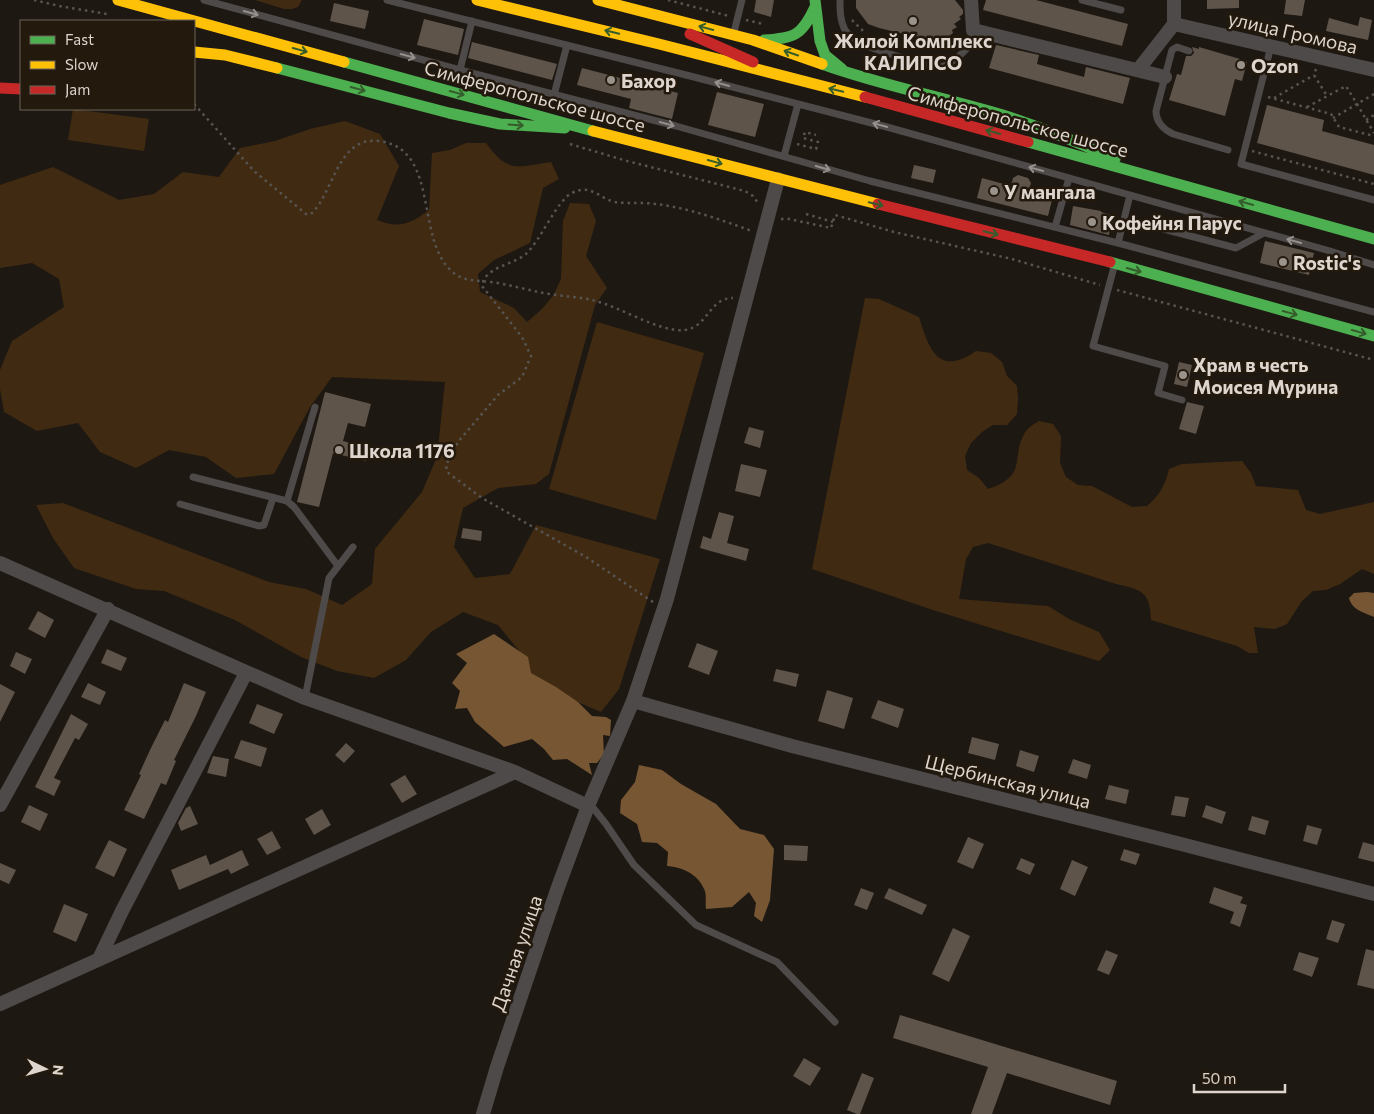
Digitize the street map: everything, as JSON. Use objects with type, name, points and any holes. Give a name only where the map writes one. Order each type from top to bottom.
[{"type":"main road","name":"Симферопольское шоссе","points":[[118,0],[191,20]]},
{"type":"main road","name":"Симферопольское шоссе","points":[[477,0],[659,44],[918,111],[1374,238]]},
{"type":"main road","points":[[598,0],[753,40],[853,75],[1008,117],[1066,137],[1158,178]]},
{"type":"main road","points":[[753,40],[788,39],[800,33],[808,26],[815,4]]},
{"type":"main road","points":[[815,4],[820,41],[825,55],[853,75]]},
{"type":"main road","points":[[651,13],[682,30],[777,75]]},
{"type":"main road","name":"Симферопольское шоссе","points":[[195,21],[778,179],[1115,264]]},
{"type":"main road","points":[[195,52],[206,51],[234,56],[449,113],[500,124],[586,128]]},
{"type":"main road","points":[[0,88],[20,89]]},
{"type":"main road","points":[[1115,264],[1374,336]]},
{"type":"street","points":[[971,0],[973,30],[1165,77]]},
{"type":"street","points":[[1138,70],[1174,24],[1174,0]]},
{"type":"street","name":"улица Громова","points":[[1174,24],[1374,70]]},
{"type":"street","name":"Дачная улица","points":[[483,1114],[500,1057],[588,806],[633,701],[666,600],[778,179]]},
{"type":"street","points":[[0,563],[305,698],[515,772],[588,806]]},
{"type":"street","points":[[0,805],[108,610]]},
{"type":"street","points":[[99,959],[246,673]]},
{"type":"street","name":"Щербинская улица","points":[[633,701],[792,746],[1374,894]]},
{"type":"street","points":[[0,1004],[515,772]]},
{"type":"lane","points":[[204,0],[784,156],[870,181],[1118,243],[1374,312]]},
{"type":"lane","points":[[387,0],[798,104],[1130,194],[1374,265]]},
{"type":"lane","points":[[733,35],[742,0]]},
{"type":"lane","points":[[840,0],[841,17],[845,30],[853,38],[868,47],[941,67],[946,66],[972,42],[973,30]]},
{"type":"lane","points":[[1082,0],[1121,10]]},
{"type":"lane","points":[[460,70],[472,21]]},
{"type":"lane","points":[[554,94],[567,45]]},
{"type":"lane","points":[[1271,46],[1241,164],[1374,200]]},
{"type":"lane","points":[[1189,51],[1174,48],[1156,112],[1159,122],[1173,134],[1228,150]]},
{"type":"lane","points":[[784,156],[798,104]]},
{"type":"lane","points":[[1055,227],[1070,178]]},
{"type":"lane","points":[[1118,243],[1130,194]]},
{"type":"lane","points":[[1156,227],[1236,248],[1264,233]]},
{"type":"lane","points":[[1115,264],[1093,346],[1165,366],[1158,393],[1182,400]]},
{"type":"lane","points":[[287,501],[315,407]]},
{"type":"lane","points":[[193,477],[287,501],[294,507],[338,566]]},
{"type":"lane","points":[[180,504],[259,526],[264,525],[273,498]]},
{"type":"lane","points":[[305,698],[329,578],[353,547]]},
{"type":"lane","points":[[588,806],[594,809],[634,865],[696,925],[777,962],[835,1022]]},
{"type":"path","points":[[34,0],[113,15]]},
{"type":"path","points":[[849,14],[856,26],[866,34],[916,50]]},
{"type":"path","points":[[1318,57],[1314,75],[1326,96]]},
{"type":"path","points":[[1274,98],[1314,75]]},
{"type":"path","points":[[1307,107],[1346,86],[1374,134]]},
{"type":"path","points":[[1334,118],[1374,94]]},
{"type":"path","points":[[1268,97],[1331,114],[1339,127],[1374,134]]},
{"type":"path","points":[[195,105],[254,172],[306,214],[311,214],[314,211],[322,200],[336,169],[347,154],[358,145],[369,141],[380,141],[395,145],[411,160],[423,188],[436,251],[446,266],[464,279],[540,293],[592,300],[612,306],[664,328],[674,330],[694,328],[701,324],[711,309],[720,301],[734,298]]},
{"type":"path","points":[[1366,120],[1374,115]]},
{"type":"path","points":[[788,141],[816,149],[818,142],[803,138],[805,132],[816,135]]},
{"type":"path","points":[[1245,149],[1374,184]]},
{"type":"path","points":[[655,603],[586,557],[482,498],[446,472],[446,465],[458,442],[498,396],[522,377],[531,356],[522,337],[482,286],[482,282],[486,276],[498,268],[513,262],[526,253],[540,237],[558,207],[571,193],[582,190],[597,192],[612,201],[630,204],[656,203],[683,209],[752,231]]},
{"type":"path","points":[[806,214],[833,222]]},
{"type":"shaded area","points":[[255,0],[302,0],[298,7],[284,9]]},
{"type":"shaded area","points":[[73,110],[149,119],[144,151],[68,140]]},
{"type":"shaded area","points":[[345,121],[380,134],[399,166],[377,220],[385,223],[404,224],[416,219],[429,210],[432,153],[450,150],[466,143],[486,143],[507,164],[521,166],[551,162],[559,179],[543,188],[530,243],[494,260],[478,274],[480,292],[514,308],[527,322],[553,296],[561,279],[563,221],[570,203],[589,204],[596,221],[586,256],[607,288],[595,305],[549,474],[536,484],[498,488],[463,508],[454,547],[475,578],[510,574],[536,525],[660,559],[619,689],[601,712],[554,692],[522,674],[520,652],[498,625],[463,612],[431,632],[406,660],[374,678],[337,671],[301,657],[235,620],[164,591],[136,589],[74,568],[53,538],[36,505],[63,503],[269,582],[306,589],[342,605],[372,584],[375,549],[422,492],[437,457],[445,382],[332,377],[310,407],[274,474],[236,478],[206,457],[169,450],[136,468],[100,452],[78,423],[37,431],[4,412],[0,389],[0,370],[12,341],[64,307],[59,279],[32,263],[0,268],[0,185],[53,167],[119,200],[154,194],[183,172],[219,177],[240,148],[275,141],[310,129]]},
{"type":"shaded area","points":[[865,298],[879,299],[919,317],[932,349],[937,356],[944,360],[953,361],[976,351],[991,353],[1002,362],[1007,376],[1017,386],[1017,414],[1007,425],[993,425],[982,432],[971,443],[965,456],[967,470],[979,478],[988,489],[1001,484],[1009,478],[1014,471],[1021,440],[1026,431],[1039,421],[1053,424],[1061,436],[1060,463],[1066,477],[1078,485],[1092,486],[1132,507],[1147,506],[1152,502],[1166,480],[1169,469],[1182,464],[1242,461],[1251,473],[1256,486],[1298,490],[1306,510],[1320,514],[1374,502],[1374,574],[1362,569],[1340,584],[1326,590],[1313,591],[1302,601],[1287,624],[1275,629],[1254,627],[1258,653],[1249,653],[1237,646],[1151,620],[1149,603],[1143,593],[1138,590],[988,543],[973,547],[966,559],[959,599],[1048,606],[1069,619],[1099,632],[1110,650],[1099,661],[936,611],[812,569]]},
{"type":"shaded area","points":[[597,322],[704,353],[656,520],[549,489]]},
{"type":"shaded area","points":[[1354,593],[1374,593],[1374,617],[1355,608],[1350,602],[1349,598]]},
{"type":"shaded area","points":[[494,634],[528,657],[531,673],[578,702],[592,716],[606,717],[611,720],[610,736],[603,735],[604,754],[597,763],[589,763],[592,775],[567,759],[553,760],[532,739],[504,747],[475,722],[467,708],[455,709],[460,691],[452,683],[467,663],[456,654]]},
{"type":"shaded area","points":[[639,765],[662,770],[681,784],[716,804],[740,829],[764,835],[774,849],[770,900],[762,922],[754,916],[756,903],[749,892],[732,907],[706,909],[705,891],[698,879],[689,872],[667,866],[668,852],[657,843],[642,842],[637,824],[620,813],[621,800],[635,782]]},
{"type":"building","points":[[756,0],[774,0],[771,17],[754,12]]},
{"type":"building","name":"Жилой Комплекс КАЛИПСО","points":[[856,0],[955,0],[963,10],[963,14],[959,17],[961,19],[954,24],[957,27],[952,30],[953,33],[949,36],[940,40],[925,39],[868,24],[856,8]]},
{"type":"building","points":[[986,0],[1036,0],[1128,24],[1122,46],[983,10]]},
{"type":"building","points":[[1207,0],[1239,0],[1239,8],[1207,9]]},
{"type":"building","points":[[1286,0],[1305,0],[1302,16],[1284,14]]},
{"type":"building","points":[[334,3],[369,11],[365,29],[330,21]]},
{"type":"building","points":[[1360,17],[1372,20],[1368,40],[1326,31],[1329,18],[1358,26]]},
{"type":"building","points":[[424,19],[464,29],[458,55],[417,45]]},
{"type":"building","points":[[472,42],[557,64],[552,80],[468,58]]},
{"type":"building","points":[[996,45],[1039,55],[1037,64],[1084,77],[1086,67],[1130,78],[1123,104],[989,68]]},
{"type":"building","points":[[1192,47],[1199,49],[1199,47],[1247,62],[1242,81],[1235,79],[1225,116],[1169,100],[1177,74],[1181,75],[1186,56],[1191,56],[1194,53]]},
{"type":"building","points":[[582,68],[678,93],[672,119],[629,108],[631,99],[577,85]]},
{"type":"building","points":[[717,92],[764,104],[755,137],[708,125]]},
{"type":"building","points":[[1267,105],[1324,120],[1322,131],[1374,145],[1374,175],[1257,143]]},
{"type":"building","points":[[914,165],[936,170],[933,183],[911,178]]},
{"type":"building","points":[[1018,175],[1028,178],[1031,183],[1029,190],[1053,196],[1048,216],[977,198],[982,178],[1011,186],[1013,178]]},
{"type":"building","name":"Кофейня Парус","points":[[1073,206],[1116,216],[1109,235],[1070,225]]},
{"type":"building","points":[[1265,241],[1314,253],[1309,275],[1260,263]]},
{"type":"building","name":"Храм в честь Моисея Мурина","points":[[1179,362],[1192,365],[1187,387],[1174,384]]},
{"type":"building","name":"Школа 1176","points":[[325,392],[371,404],[365,427],[348,423],[343,441],[370,448],[366,461],[333,453],[319,507],[297,502]]},
{"type":"building","points":[[1187,402],[1204,406],[1196,434],[1179,429]]},
{"type":"building","points":[[749,427],[764,431],[760,448],[744,443]]},
{"type":"building","points":[[741,464],[767,470],[760,497],[735,491]]},
{"type":"building","points":[[719,512],[734,516],[727,543],[749,549],[746,561],[700,548],[703,536],[711,539]]},
{"type":"building","points":[[463,528],[482,531],[481,541],[461,538]]},
{"type":"building","points":[[38,611],[54,620],[45,638],[28,629]]},
{"type":"building","points":[[697,643],[718,651],[709,675],[688,667]]},
{"type":"building","points":[[107,649],[127,658],[121,671],[101,663]]},
{"type":"building","points":[[16,652],[32,659],[25,674],[10,666]]},
{"type":"building","points":[[776,669],[799,674],[796,687],[773,681]]},
{"type":"building","points":[[88,683],[106,692],[100,705],[81,697]]},
{"type":"building","points":[[184,683],[206,692],[174,760],[176,761],[166,785],[161,783],[144,819],[124,810],[165,720],[168,722]]},
{"type":"building","points":[[0,684],[15,692],[0,722]]},
{"type":"building","points":[[827,690],[853,698],[844,729],[818,721]]},
{"type":"building","points":[[878,700],[904,709],[898,728],[871,718]]},
{"type":"building","points":[[257,704],[283,714],[274,734],[249,723]]},
{"type":"building","points":[[71,714],[88,724],[79,740],[75,738],[54,778],[61,781],[54,796],[35,787]]},
{"type":"building","points":[[972,737],[999,744],[995,760],[968,753]]},
{"type":"building","points":[[241,740],[267,748],[261,767],[234,758]]},
{"type":"building","points":[[346,743],[355,751],[344,763],[335,755]]},
{"type":"building","points":[[1020,750],[1039,756],[1034,772],[1016,766]]},
{"type":"building","points":[[213,756],[229,759],[226,777],[207,773]]},
{"type":"building","points":[[1073,759],[1091,765],[1087,779],[1068,773]]},
{"type":"building","points":[[405,775],[417,794],[402,803],[390,784]]},
{"type":"building","points":[[1109,785],[1129,790],[1126,804],[1105,799]]},
{"type":"building","points":[[1175,796],[1189,798],[1185,817],[1171,815]]},
{"type":"building","points":[[29,805],[48,814],[40,831],[21,822]]},
{"type":"building","points":[[1206,805],[1226,812],[1222,824],[1202,817]]},
{"type":"building","points":[[190,806],[198,824],[181,831],[178,823],[186,808]]},
{"type":"building","points":[[322,809],[331,825],[314,835],[305,819]]},
{"type":"building","points":[[1252,816],[1269,821],[1265,835],[1248,830]]},
{"type":"building","points":[[1307,825],[1322,829],[1317,845],[1303,841]]},
{"type":"building","points":[[272,831],[281,848],[267,855],[257,839]]},
{"type":"building","points":[[968,837],[984,844],[973,869],[957,862]]},
{"type":"building","points":[[109,840],[127,849],[114,877],[95,868]]},
{"type":"building","points":[[1363,842],[1374,845],[1374,862],[1358,858]]},
{"type":"building","points":[[784,845],[808,846],[807,861],[784,860]]},
{"type":"building","points":[[1124,849],[1140,854],[1136,865],[1120,860]]},
{"type":"building","points":[[242,850],[249,865],[231,874],[228,869],[179,890],[171,870],[206,855],[210,865]]},
{"type":"building","points":[[1021,858],[1035,864],[1030,875],[1016,869]]},
{"type":"building","points":[[1072,860],[1088,867],[1075,896],[1060,889]]},
{"type":"building","points":[[0,863],[16,870],[9,884],[0,880]]},
{"type":"building","points":[[1214,887],[1243,897],[1240,903],[1247,905],[1240,927],[1230,923],[1234,912],[1209,903]]},
{"type":"building","points":[[861,888],[874,893],[867,910],[854,905]]},
{"type":"building","points":[[889,888],[927,905],[922,915],[884,898]]},
{"type":"building","points":[[64,904],[88,914],[76,942],[53,932]]},
{"type":"building","points":[[1332,920],[1345,924],[1338,943],[1326,939]]},
{"type":"building","points":[[953,928],[970,936],[949,982],[932,974]]},
{"type":"building","points":[[1366,949],[1374,951],[1374,989],[1357,985]]},
{"type":"building","points":[[1106,950],[1118,955],[1109,975],[1097,970]]},
{"type":"building","points":[[1299,952],[1319,958],[1312,977],[1293,970]]},
{"type":"building","points":[[900,1015],[1117,1081],[1110,1105],[1007,1073],[992,1114],[971,1114],[988,1067],[893,1038]]},
{"type":"building","points":[[804,1058],[821,1068],[810,1086],[793,1076]]},
{"type":"building","points":[[862,1073],[874,1078],[860,1114],[857,1114],[847,1110]]},
{"type":"traffic: fast","points":[[815,0],[820,41],[825,55],[842,69]]},
{"type":"traffic: fast","points":[[764,40],[783,38],[796,34],[806,24],[815,7]]},
{"type":"traffic: fast","points":[[344,62],[593,131]]},
{"type":"traffic: fast","points":[[822,64],[868,79],[1009,117],[1036,126],[1115,159]]},
{"type":"traffic: fast","points":[[277,68],[449,113],[500,124],[565,128]]},
{"type":"traffic: fast","points":[[1028,142],[1374,239]]},
{"type":"traffic: fast","points":[[1110,262],[1374,336]]},
{"type":"traffic: slow","points":[[118,0],[191,20]]},
{"type":"traffic: slow","points":[[477,0],[865,97]]},
{"type":"traffic: slow","points":[[598,0],[753,40],[822,64]]},
{"type":"traffic: slow","points":[[195,21],[344,62]]},
{"type":"traffic: slow","points":[[195,52],[225,55],[277,68]]},
{"type":"traffic: slow","points":[[593,131],[878,204]]},
{"type":"traffic: jam","points":[[690,34],[753,62]]},
{"type":"traffic: jam","points":[[0,88],[20,89]]},
{"type":"traffic: jam","points":[[865,97],[1028,142]]},
{"type":"traffic: jam","points":[[878,204],[1110,262]]},
{"type":"place","name":"Жилой Комплекс КАЛИПСО","points":[[913,21]]},
{"type":"place","name":"Ozon","points":[[1241,65]]},
{"type":"place","name":"Бахор","points":[[611,80]]},
{"type":"place","name":"У мангала","points":[[994,191]]},
{"type":"place","name":"Кофейня Парус","points":[[1092,222]]},
{"type":"place","name":"Rostic's","points":[[1283,262]]},
{"type":"place","name":"Храм в честь Моисея Мурина","points":[[1183,375]]},
{"type":"place","name":"Школа 1176","points":[[339,450]]}]
